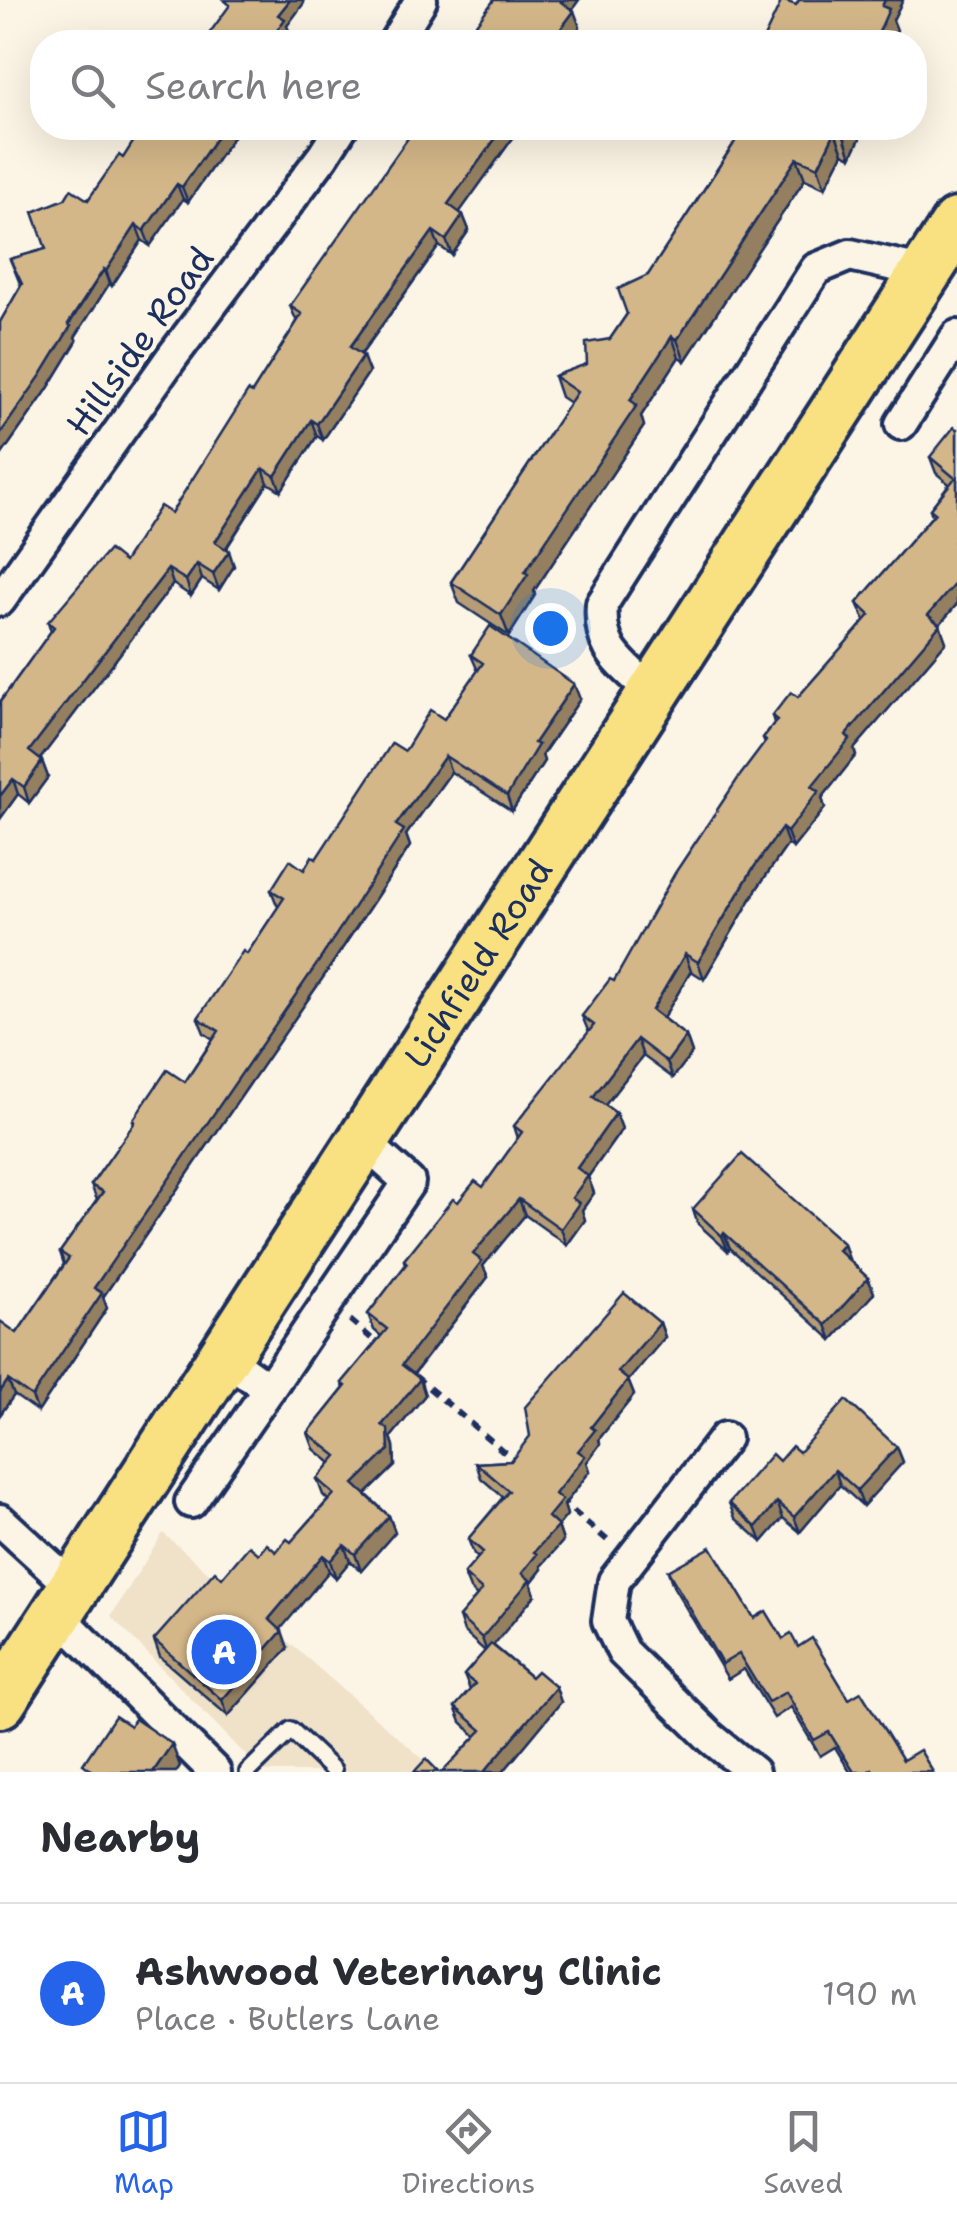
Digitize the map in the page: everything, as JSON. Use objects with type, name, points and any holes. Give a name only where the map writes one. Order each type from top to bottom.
[{"type":"main road","name":"Lichfield Road","points":[[0,1702],[957,224]]},
{"type":"street","points":[[402,30],[421,0]]},
{"type":"street","name":"Hillside Road","points":[[0,600],[172,357],[334,140]]},
{"type":"street","points":[[652,692],[612,654],[600,628],[602,604],[816,269],[850,255],[925,272]]},
{"type":"street","points":[[902,424],[957,336]]},
{"type":"street","points":[[190,1502],[409,1182],[362,1140]]},
{"type":"street","points":[[224,1356],[269,1388]]},
{"type":"street","points":[[725,1438],[614,1581],[608,1622],[624,1652],[711,1738],[753,1772]]},
{"type":"street","points":[[0,1520],[215,1772]]},
{"type":"lane","points":[[248,1772],[290,1730],[333,1770]]},
{"type":"path","points":[[328,1302],[388,1353]]},
{"type":"path","points":[[404,1366],[525,1470]]},
{"type":"path","points":[[555,1496],[631,1560]]},
{"type":"shaded area","points":[[163,1533],[430,1765],[425,1772],[262,1772],[111,1616]]},
{"type":"building","points":[[224,0],[290,0],[278,15],[285,19],[277,30],[212,30],[230,5]]},
{"type":"building","points":[[494,0],[563,0],[574,11],[560,30],[484,30],[476,24]]},
{"type":"building","points":[[782,0],[796,5],[799,0],[885,0],[882,6],[889,9],[880,30],[768,30]]},
{"type":"building","points":[[134,140],[215,140],[182,187],[177,184],[144,231],[136,225],[0,434],[0,322],[22,284],[10,259],[46,249],[33,212],[65,199],[71,189],[88,200],[119,155],[123,158]]},
{"type":"building","points":[[407,140],[494,140],[448,204],[463,215],[446,240],[433,231],[350,347],[363,356],[317,424],[311,420],[275,476],[263,468],[215,542],[229,551],[213,574],[197,564],[186,580],[168,569],[29,751],[42,761],[24,787],[13,779],[0,796],[0,702],[54,627],[48,622],[109,550],[124,562],[160,506],[171,513],[302,314],[290,306]]},
{"type":"building","points":[[736,140],[831,140],[818,167],[797,158],[677,340],[672,336],[630,400],[637,405],[525,572],[528,574],[501,615],[451,582],[577,392],[554,376],[587,364],[586,343],[610,339],[627,314],[618,289],[648,275]]},
{"type":"building","points":[[954,427],[957,430],[957,581],[928,615],[940,625],[846,735],[850,739],[812,786],[819,791],[787,832],[782,828],[752,870],[698,962],[685,954],[652,1010],[686,1036],[667,1062],[637,1039],[593,1097],[616,1113],[577,1168],[588,1176],[572,1198],[579,1203],[561,1229],[519,1199],[473,1254],[482,1261],[402,1365],[420,1379],[382,1425],[388,1429],[389,1450],[354,1484],[389,1516],[355,1554],[344,1545],[330,1561],[323,1555],[269,1619],[282,1631],[222,1700],[154,1640],[215,1571],[222,1578],[249,1546],[259,1554],[267,1544],[276,1552],[287,1539],[291,1542],[334,1494],[317,1479],[337,1456],[308,1433],[346,1386],[342,1383],[387,1329],[368,1314],[407,1263],[404,1260],[453,1199],[458,1202],[475,1181],[483,1187],[522,1132],[514,1126],[594,1025],[582,1016],[610,979],[614,981],[675,873],[766,741],[763,738],[777,720],[772,716],[791,692],[798,697],[870,615],[857,603],[935,513],[930,509],[955,478],[930,457]]},
{"type":"building","points":[[490,626],[574,684],[534,743],[538,745],[507,796],[445,756],[396,825],[404,830],[319,961],[94,1288],[102,1293],[32,1397],[8,1380],[0,1392],[0,1321],[17,1333],[69,1258],[60,1252],[103,1192],[91,1185],[133,1120],[167,1070],[185,1082],[219,1031],[198,1018],[284,898],[271,890],[290,860],[304,870],[312,856],[316,859],[392,743],[405,751],[430,710],[444,719],[483,663],[471,655]]},
{"type":"building","points":[[742,1154],[844,1244],[838,1250],[868,1278],[826,1325],[693,1209]]},
{"type":"building","points":[[624,1293],[660,1323],[618,1372],[628,1380],[591,1427],[595,1430],[578,1451],[585,1456],[555,1494],[562,1500],[548,1517],[558,1526],[534,1552],[537,1554],[522,1573],[530,1580],[482,1638],[459,1617],[482,1590],[464,1574],[483,1552],[468,1539],[509,1491],[476,1463],[511,1461],[530,1436],[525,1407]]},
{"type":"building","points":[[846,1400],[897,1447],[857,1490],[835,1470],[794,1517],[777,1502],[756,1527],[729,1503],[772,1454],[779,1461],[792,1446],[799,1452]]},
{"type":"building","points":[[711,1547],[754,1618],[766,1611],[783,1639],[791,1634],[798,1647],[812,1638],[849,1699],[861,1692],[903,1760],[920,1750],[933,1772],[854,1772],[829,1732],[814,1740],[786,1692],[768,1702],[739,1654],[722,1664],[668,1571]]},
{"type":"building","points":[[491,1644],[531,1677],[537,1671],[556,1687],[484,1772],[442,1772],[482,1730],[455,1707],[475,1684],[464,1675]]},
{"type":"building","points":[[115,1716],[130,1726],[135,1719],[172,1744],[153,1772],[90,1772],[83,1764]]},
{"type":"building","points":[[426,1759],[439,1772],[414,1772]]},
{"type":"place","name":"Ashwood Veterinary Clinic","points":[[224,1652]]}]
